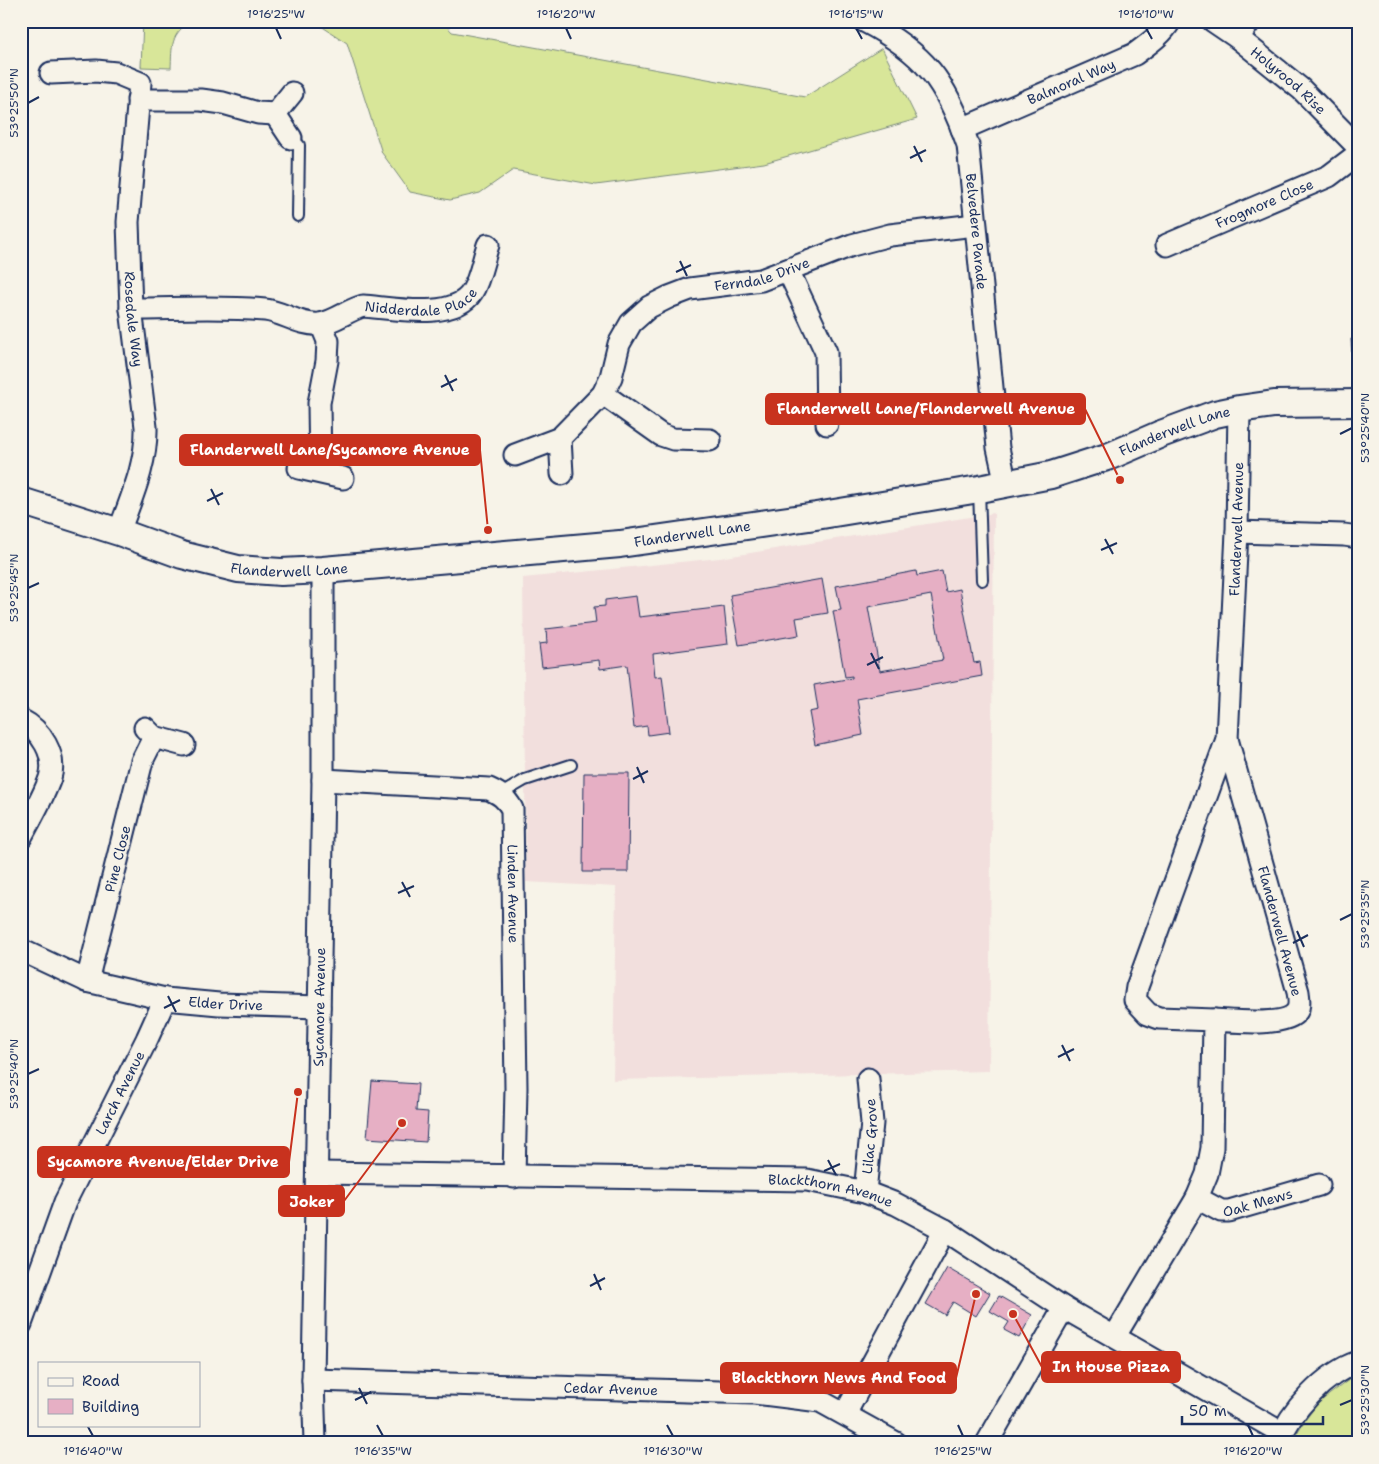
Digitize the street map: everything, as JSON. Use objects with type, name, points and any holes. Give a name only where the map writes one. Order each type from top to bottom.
[{"type":"street","name":"Belvedere Parade","points":[[864,21],[912,51],[932,71],[949,98],[968,145],[998,448],[1006,484]]},
{"type":"street","name":"Balmoral Way","points":[[962,129],[1135,54],[1166,29],[1170,21]]},
{"type":"street","name":"Holyrood Rise","points":[[1213,21],[1244,30],[1358,146]]},
{"type":"street","name":"Rosedale Way","points":[[51,73],[96,71],[116,73],[140,83],[128,222],[130,309],[147,442],[143,465],[119,532]]},
{"type":"street","points":[[274,114],[292,93]]},
{"type":"street","points":[[138,100],[202,100],[223,103],[258,113],[274,114]]},
{"type":"street","points":[[274,114],[291,138]]},
{"type":"street","name":"Frogmore Close","points":[[1167,245],[1329,176],[1358,154]]},
{"type":"street","name":"Ferndale Drive","points":[[515,455],[560,438],[603,394],[611,377],[619,344],[631,323],[649,307],[669,297],[690,289],[750,283],[761,280],[852,245],[890,235],[975,225]]},
{"type":"street","name":"Nidderdale Place","points":[[320,324],[363,306],[436,311],[452,308],[463,302],[472,293],[488,245]]},
{"type":"street","points":[[788,270],[826,352],[826,424]]},
{"type":"street","points":[[130,309],[267,310],[309,323],[320,324],[328,341],[327,361],[319,403],[320,472]]},
{"type":"street","points":[[603,394],[661,435],[673,439],[710,440]]},
{"type":"street","name":"Flanderwell Lane","points":[[21,501],[119,532],[182,555],[238,570],[281,572],[323,570],[620,544],[979,490],[1051,475],[1110,456],[1160,434],[1215,414],[1274,404],[1358,403]]},
{"type":"street","name":"Flanderwell Avenue","points":[[1228,739],[1298,992],[1299,1002],[1297,1011],[1288,1019],[1276,1022],[1159,1018],[1148,1014],[1136,1000],[1137,986],[1228,739],[1237,532],[1239,409]]},
{"type":"street","points":[[560,438],[562,474]]},
{"type":"street","points":[[299,468],[343,478]]},
{"type":"street","points":[[1237,532],[1358,537]]},
{"type":"street","name":"Sycamore Avenue","points":[[315,1443],[313,1380],[323,780],[323,570]]},
{"type":"street","points":[[21,720],[36,730],[45,743],[51,758],[51,777],[21,837]]},
{"type":"street","name":"Pine Close","points":[[87,981],[149,733],[184,745]]},
{"type":"street","points":[[323,780],[488,789],[501,794]]},
{"type":"street","name":"Linden Avenue","points":[[501,794],[512,809],[516,1081],[514,1177]]},
{"type":"street","name":"Elder Drive","points":[[21,950],[87,981],[165,999],[219,1004],[319,1007]]},
{"type":"street","name":"Larch Avenue","points":[[21,1324],[65,1202],[147,1040],[165,999]]},
{"type":"street","points":[[1115,1336],[1197,1198],[1207,1174],[1212,1148],[1214,1020]]},
{"type":"street","name":"Lilac Grove","points":[[865,1192],[872,1123],[868,1079]]},
{"type":"street","name":"Blackthorn Avenue","points":[[317,1173],[806,1180],[865,1192],[896,1204],[945,1230],[1064,1308],[1115,1336],[1280,1438]]},
{"type":"street","name":"Oak Mews","points":[[1197,1198],[1221,1210],[1228,1211],[1319,1185]]},
{"type":"street","points":[[845,1414],[945,1230]]},
{"type":"street","points":[[987,1443],[1064,1308]]},
{"type":"street","points":[[1280,1438],[1298,1409],[1313,1392],[1345,1366],[1358,1362]]},
{"type":"street","name":"Cedar Avenue","points":[[313,1380],[754,1393],[820,1401],[896,1443]]},
{"type":"lane","points":[[291,138],[299,145],[298,216]]},
{"type":"lane","points":[[979,490],[982,580]]},
{"type":"lane","points":[[501,794],[525,780],[571,765]]},
{"type":"shaded area","points":[[994,513],[989,1071],[613,1080],[616,887],[526,882],[523,578],[720,558]]},
{"type":"green space","points":[[143,21],[192,21],[180,30],[176,36],[172,47],[171,68],[141,67]]},
{"type":"green space","points":[[308,21],[442,21],[452,32],[805,97],[882,48],[917,119],[764,163],[596,185],[513,170],[480,193],[450,200],[410,192],[382,153],[347,43],[315,22]]},
{"type":"green space","points":[[1358,1373],[1358,1443],[1291,1443],[1318,1403]]},
{"type":"building","points":[[1351,339],[1358,339],[1358,375],[1353,375]]},
{"type":"building","points":[[916,571],[917,576],[942,571],[946,592],[960,589],[974,663],[980,662],[982,676],[857,699],[863,735],[815,745],[809,712],[818,710],[814,685],[852,678],[852,676],[845,677],[833,611],[841,610],[836,586]],"holes":[[[931,595],[943,660],[880,671],[868,607]]]},
{"type":"building","points":[[822,579],[828,613],[796,618],[799,635],[739,645],[730,595]]},
{"type":"building","points":[[636,596],[639,617],[724,607],[728,644],[653,654],[655,677],[662,676],[669,732],[648,735],[647,726],[634,728],[627,665],[600,669],[599,660],[542,667],[539,644],[547,643],[546,629],[596,623],[594,607],[605,606],[605,600]]},
{"type":"building","points":[[584,773],[629,773],[628,872],[583,872]]},
{"type":"building","points":[[372,1081],[418,1084],[416,1111],[428,1112],[426,1142],[367,1138]]},
{"type":"building","points":[[947,1268],[990,1293],[976,1316],[953,1302],[945,1315],[926,1304]]},
{"type":"building","points":[[999,1296],[1032,1315],[1019,1338],[1004,1330],[1009,1322],[990,1311]]},
{"type":"place","name":"Flanderwell Lane/Flanderwell Avenue","points":[[1120,480]]},
{"type":"place","name":"Flanderwell Lane/Sycamore Avenue","points":[[488,530]]},
{"type":"place","name":"Sycamore Avenue/Elder Drive","points":[[298,1092]]},
{"type":"place","name":"Joker","points":[[402,1123]]},
{"type":"place","name":"Blackthorn News And Food","points":[[976,1294]]},
{"type":"place","name":"In House Pizza","points":[[1013,1314]]}]
